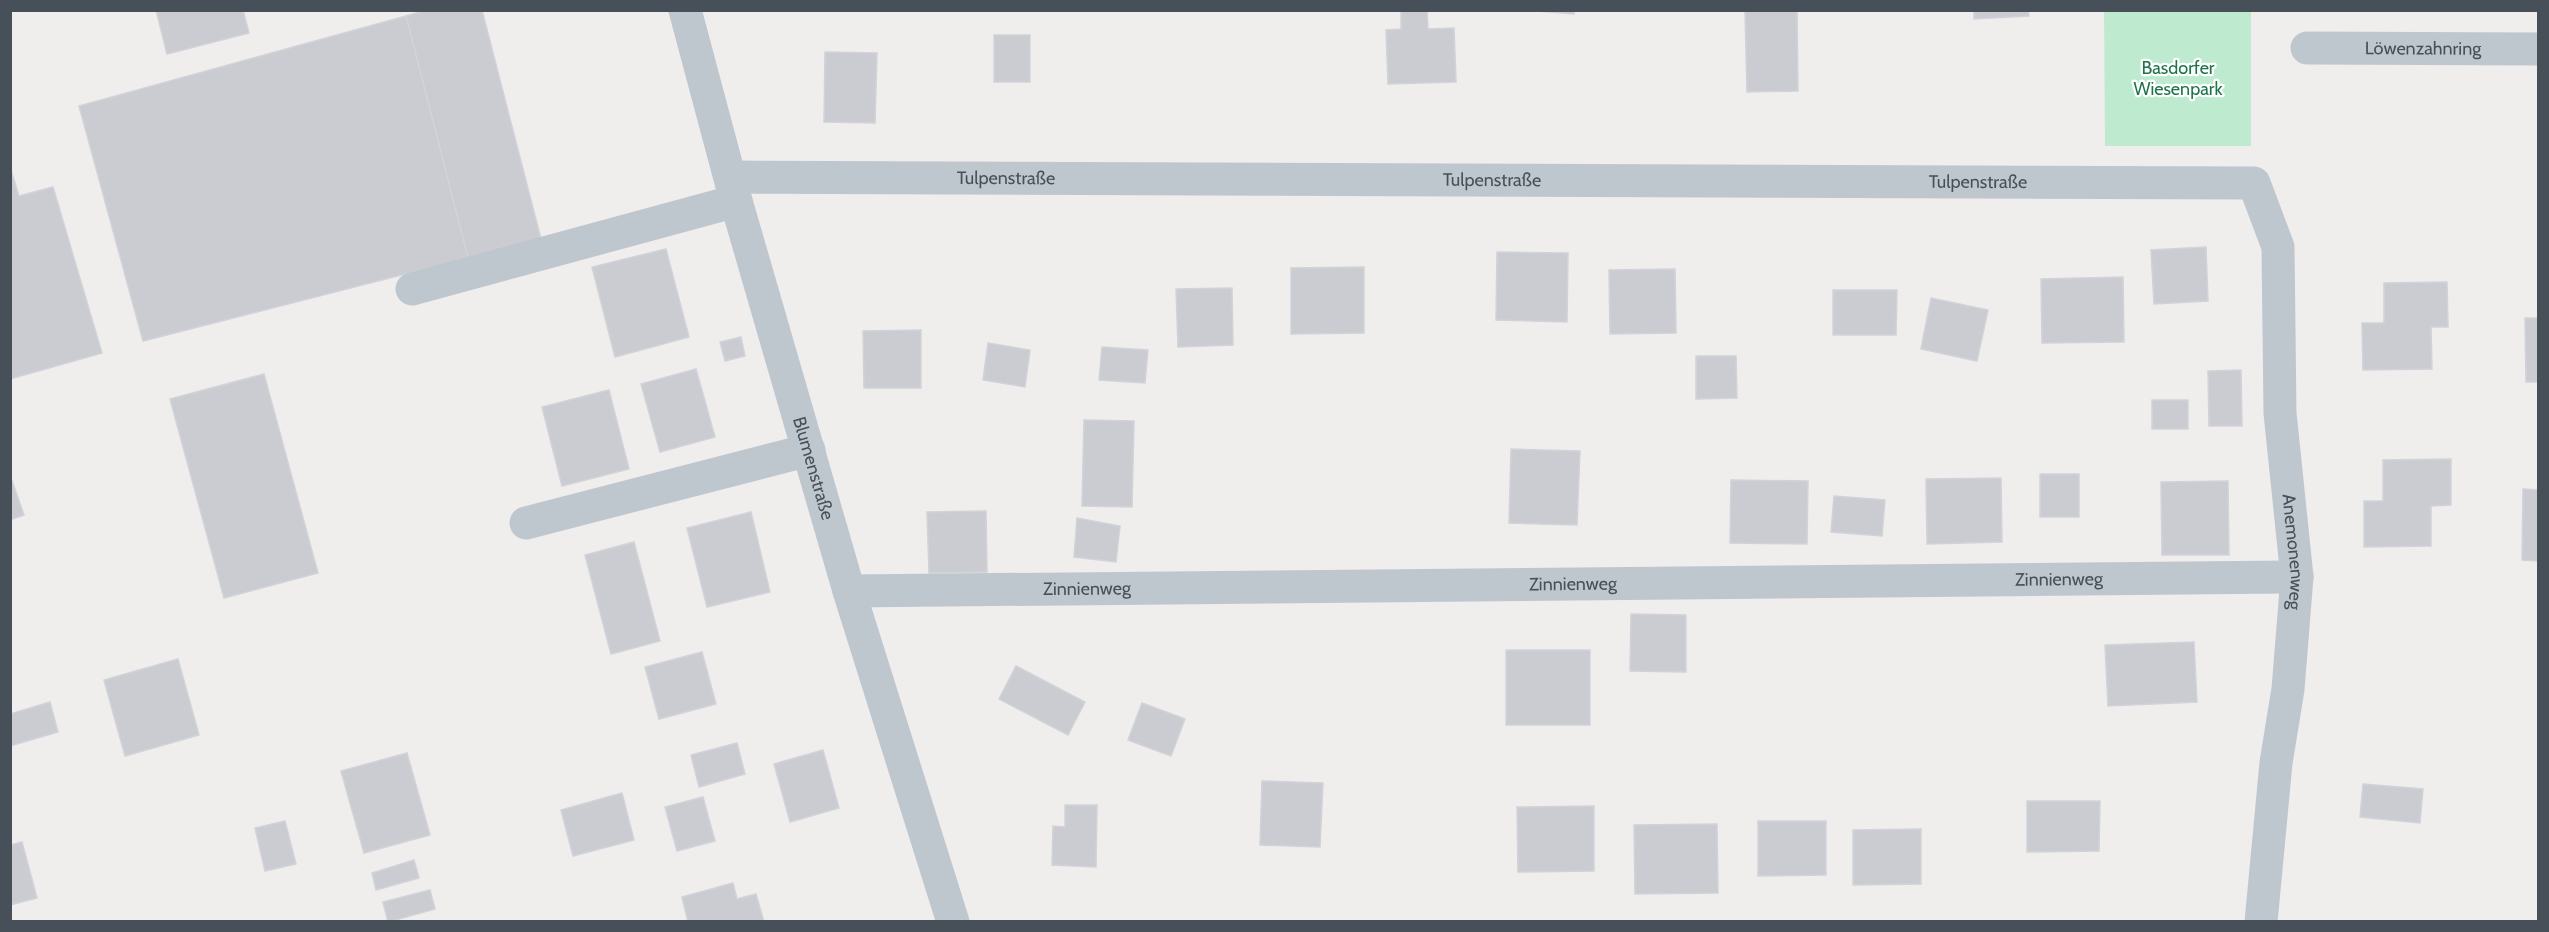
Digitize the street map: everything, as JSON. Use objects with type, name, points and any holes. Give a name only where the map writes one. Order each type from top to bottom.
[{"type":"street","name":"Blumenstraße","points":[[685,10],[733,189],[849,591],[953,921]]},
{"type":"street","name":"Löwenzahnring","points":[[2307,48],[2538,49]]},
{"type":"street","name":"Tulpenstraße","points":[[412,290],[733,189],[2254,183]]},
{"type":"street","name":"Anemonenweg","points":[[2254,183],[2278,247],[2280,413],[2296,577],[2288,689],[2276,763],[2261,921]]},
{"type":"street","points":[[526,523],[809,450]]},
{"type":"street","name":"Zinnienweg","points":[[849,591],[2296,577]]},
{"type":"green space","name":"Basdorfer Wiesenpark","points":[[2104,11],[2251,11],[2251,146],[2105,146]]},
{"type":"building","points":[[156,10],[243,10],[249,33],[167,54]]},
{"type":"building","points":[[427,10],[482,10],[541,239],[468,258],[406,16]]},
{"type":"building","points":[[1401,10],[1427,10],[1428,29],[1454,28],[1456,82],[1388,84],[1386,30],[1401,29]]},
{"type":"building","points":[[1524,10],[1574,10],[1574,14]]},
{"type":"building","points":[[1797,10],[1798,91],[1747,92],[1745,11]]},
{"type":"building","points":[[1974,10],[2028,10],[2029,16],[1974,19]]},
{"type":"building","points":[[406,16],[468,258],[143,341],[79,106]]},
{"type":"building","points":[[994,35],[1030,35],[1030,82],[994,82]]},
{"type":"building","points":[[825,52],[877,53],[875,123],[824,122]]},
{"type":"building","points":[[10,167],[19,196],[53,187],[102,353],[10,379]]},
{"type":"building","points":[[2206,247],[2208,301],[2154,304],[2151,250]]},
{"type":"building","points":[[666,249],[689,337],[615,357],[592,267]]},
{"type":"building","points":[[1497,252],[1568,253],[1567,322],[1496,320]]},
{"type":"building","points":[[1364,267],[1364,333],[1291,334],[1291,268]]},
{"type":"building","points":[[1675,269],[1676,333],[1610,334],[1609,270]]},
{"type":"building","points":[[2123,277],[2124,342],[2042,343],[2041,279]]},
{"type":"building","points":[[2447,282],[2448,327],[2431,327],[2432,369],[2363,370],[2362,323],[2384,323],[2384,283]]},
{"type":"building","points":[[1232,288],[1233,345],[1178,347],[1176,289]]},
{"type":"building","points":[[1833,290],[1897,290],[1896,335],[1833,335]]},
{"type":"building","points":[[1931,298],[1988,310],[1977,361],[1921,349]]},
{"type":"building","points":[[2525,318],[2538,318],[2538,382],[2526,382]]},
{"type":"building","points":[[921,330],[921,388],[864,388],[863,331]]},
{"type":"building","points":[[741,337],[745,356],[725,361],[720,342]]},
{"type":"building","points":[[988,343],[1030,350],[1025,387],[983,380]]},
{"type":"building","points":[[1102,347],[1148,350],[1145,383],[1099,380]]},
{"type":"building","points":[[1696,356],[1736,356],[1737,398],[1696,399]]},
{"type":"building","points":[[696,369],[715,437],[660,452],[641,384]]},
{"type":"building","points":[[2241,370],[2242,426],[2209,426],[2208,371]]},
{"type":"building","points":[[264,374],[318,573],[224,598],[170,399]]},
{"type":"building","points":[[609,390],[629,469],[562,486],[542,407]]},
{"type":"building","points":[[2152,400],[2188,400],[2188,429],[2152,429]]},
{"type":"building","points":[[1084,420],[1134,421],[1132,507],[1082,506]]},
{"type":"building","points":[[1511,449],[1580,451],[1577,525],[1509,523]]},
{"type":"building","points":[[2451,459],[2451,505],[2431,506],[2431,546],[2364,547],[2364,501],[2383,501],[2383,460]]},
{"type":"building","points":[[2040,474],[2079,474],[2079,517],[2040,517]]},
{"type":"building","points":[[10,475],[24,515],[10,520]]},
{"type":"building","points":[[2001,478],[2002,542],[1927,544],[1926,479]]},
{"type":"building","points":[[1731,480],[1808,481],[1807,544],[1730,543]]},
{"type":"building","points":[[2228,481],[2229,555],[2162,555],[2161,482]]},
{"type":"building","points":[[2523,489],[2538,490],[2538,561],[2522,560]]},
{"type":"building","points":[[1834,496],[1885,500],[1882,536],[1831,532]]},
{"type":"building","points":[[986,511],[987,572],[929,573],[927,512]]},
{"type":"building","points":[[751,512],[770,592],[707,607],[687,528]]},
{"type":"building","points":[[1077,518],[1120,526],[1116,562],[1074,557]]},
{"type":"building","points":[[634,542],[660,641],[611,654],[585,555]]},
{"type":"building","points":[[1631,614],[1686,615],[1686,672],[1630,671]]},
{"type":"building","points":[[2194,642],[2197,702],[2108,706],[2105,645]]},
{"type":"building","points":[[1506,650],[1590,650],[1590,725],[1506,725]]},
{"type":"building","points":[[702,652],[716,704],[659,719],[645,667]]},
{"type":"building","points":[[178,659],[199,735],[125,756],[104,680]]},
{"type":"building","points":[[1016,666],[1085,702],[1068,735],[999,699]]},
{"type":"building","points":[[50,702],[58,732],[10,746],[10,714]]},
{"type":"building","points":[[1142,703],[1185,719],[1171,756],[1128,740]]},
{"type":"building","points":[[737,743],[745,774],[699,787],[691,755]]},
{"type":"building","points":[[823,750],[839,808],[790,822],[774,764]]},
{"type":"building","points":[[407,753],[430,835],[364,853],[341,771]]},
{"type":"building","points":[[1262,781],[1323,783],[1320,847],[1260,845]]},
{"type":"building","points":[[2363,784],[2423,789],[2420,823],[2360,817]]},
{"type":"building","points":[[622,793],[634,840],[573,856],[561,810]]},
{"type":"building","points":[[703,797],[715,841],[677,851],[665,807]]},
{"type":"building","points":[[2027,801],[2100,801],[2099,851],[2027,852]]},
{"type":"building","points":[[1065,805],[1097,805],[1096,867],[1052,865],[1053,826],[1065,827]]},
{"type":"building","points":[[1594,806],[1594,871],[1518,872],[1517,807]]},
{"type":"building","points":[[285,821],[296,864],[265,871],[255,828]]},
{"type":"building","points":[[1758,821],[1826,821],[1826,875],[1758,876]]},
{"type":"building","points":[[1717,824],[1718,893],[1635,894],[1634,825]]},
{"type":"building","points":[[1921,829],[1921,884],[1853,885],[1853,830]]},
{"type":"building","points":[[22,842],[37,898],[10,905],[10,845]]},
{"type":"building","points":[[414,860],[419,878],[376,890],[372,873]]},
{"type":"building","points":[[733,883],[737,899],[756,894],[764,922],[688,922],[682,897]]},
{"type":"building","points":[[430,890],[435,909],[388,922],[383,902]]}]
